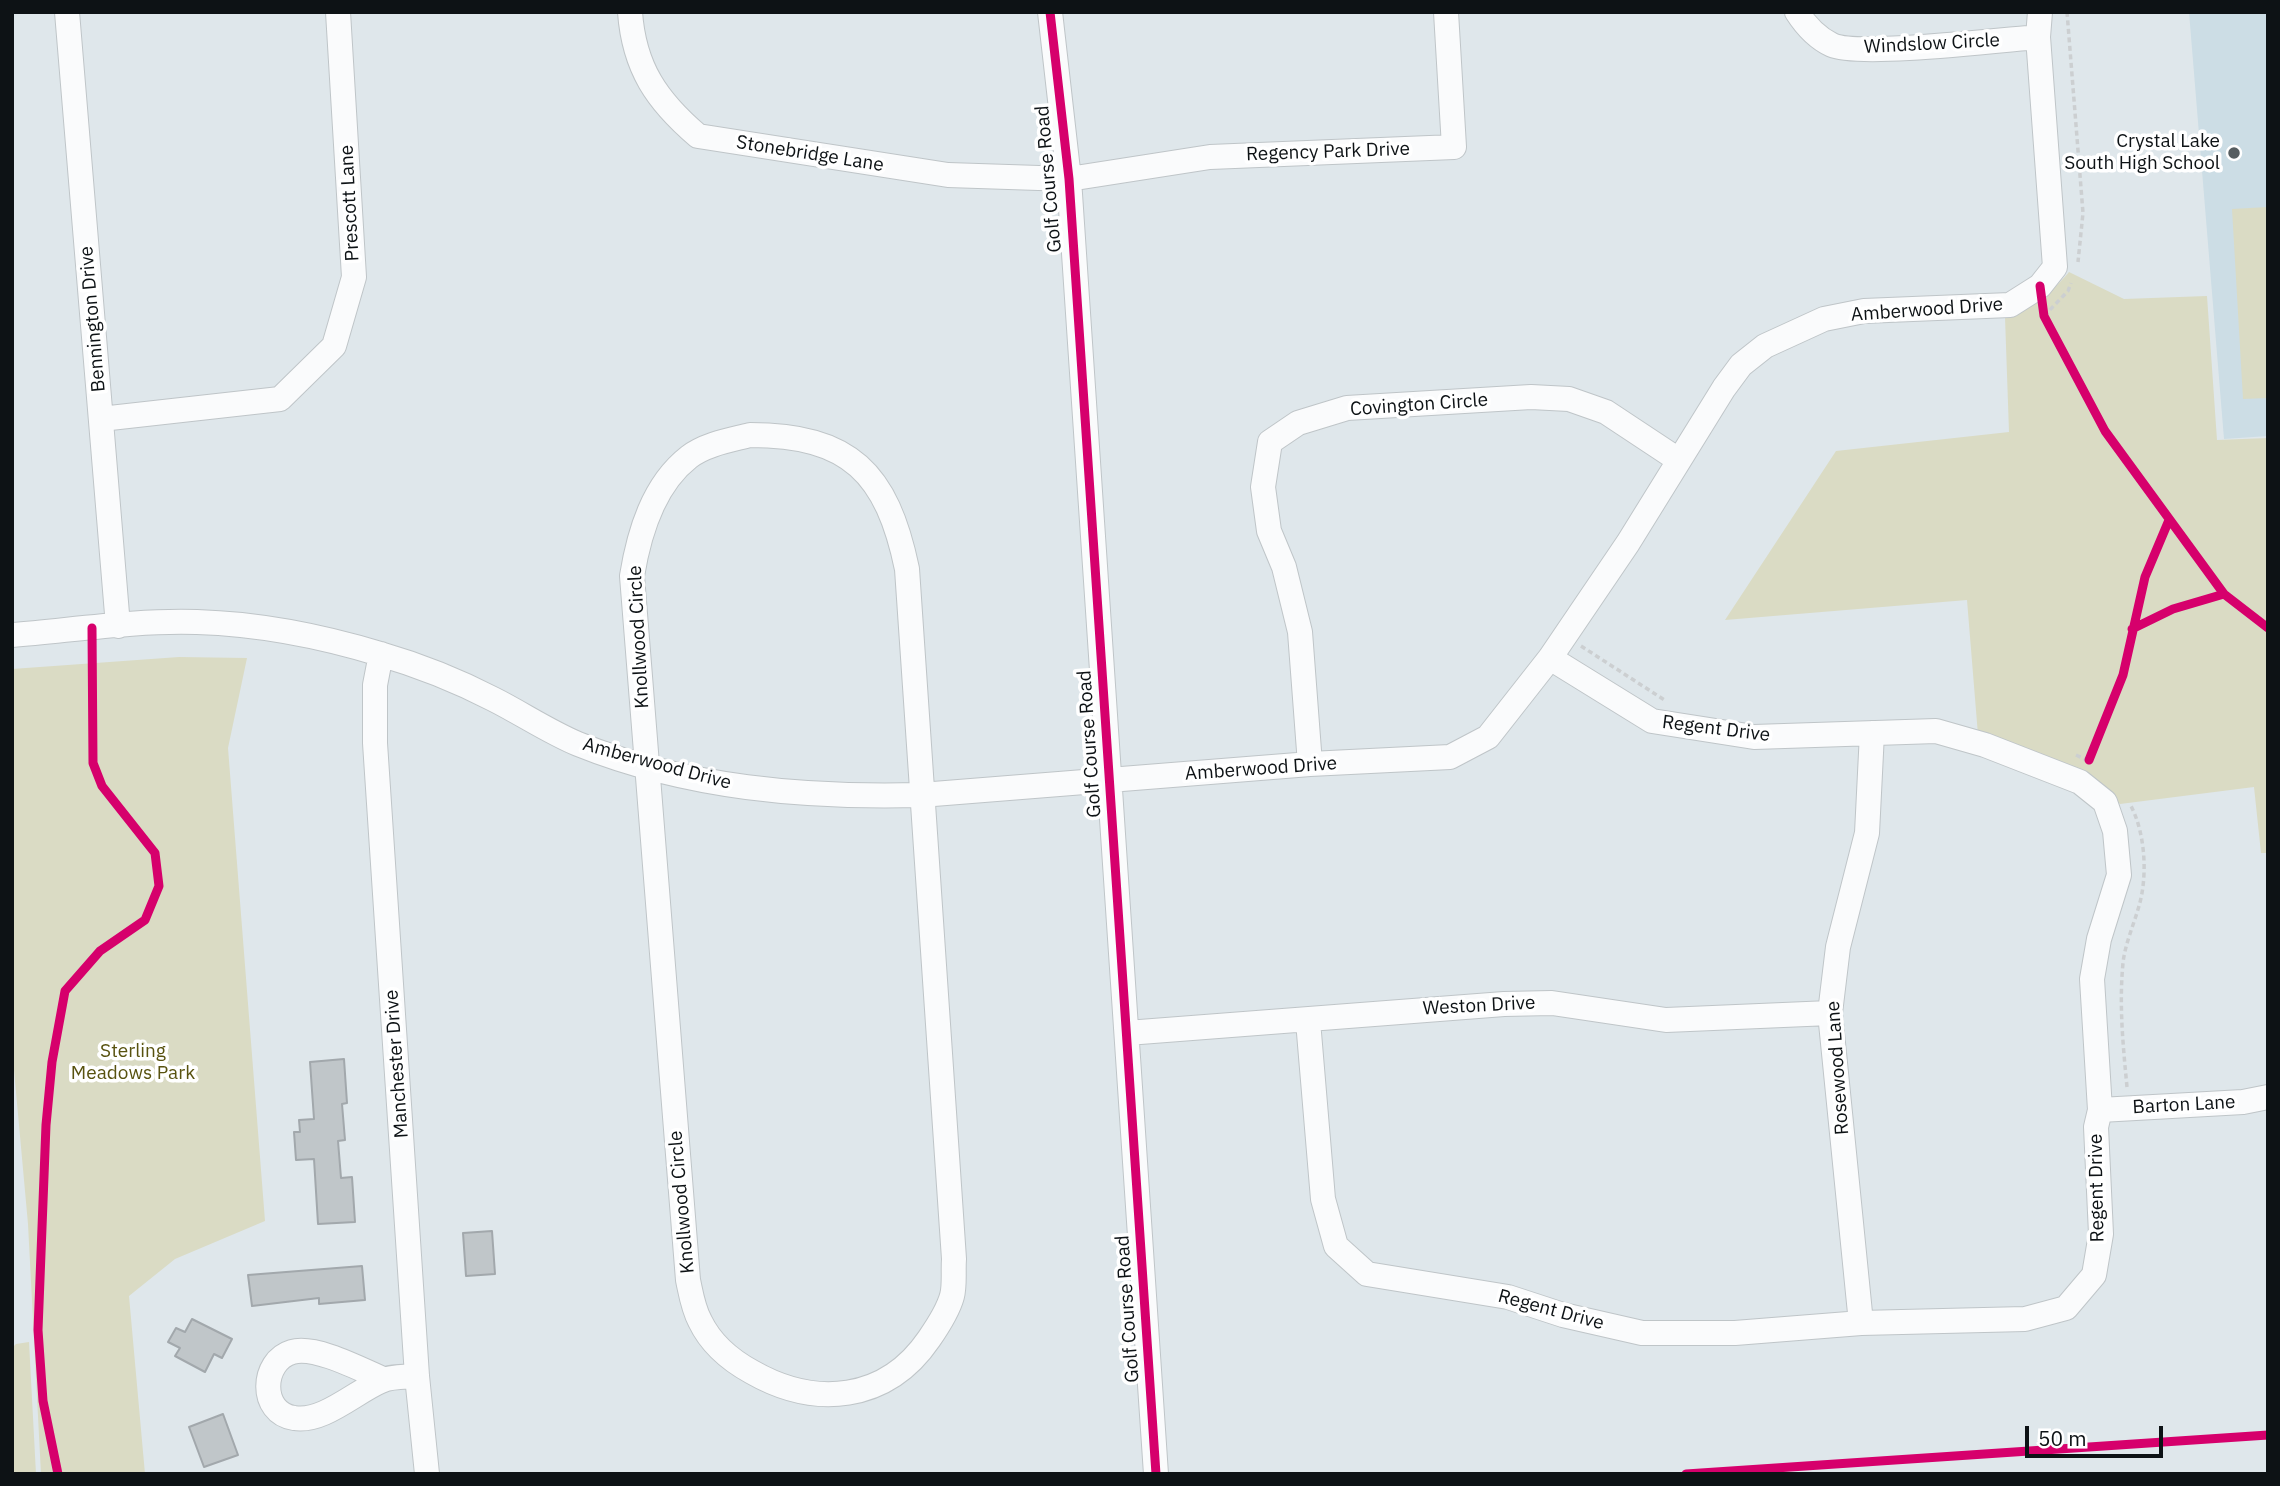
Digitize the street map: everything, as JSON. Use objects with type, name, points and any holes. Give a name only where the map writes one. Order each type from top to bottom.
[{"type":"street","name":"Bennington Drive","points":[[67,12],[118,626]]},
{"type":"street","name":"Prescott Lane","points":[[101,419],[280,399],[334,346],[354,277],[338,12]]},
{"type":"street","name":"Stonebridge Lane","points":[[630,12],[632,40],[648,78],[667,109],[698,136],[948,175],[1069,179]]},
{"type":"street","name":"Golf Course Road","points":[[1050,12],[1069,179],[1156,1474]]},
{"type":"street","name":"Regency Park Drive","points":[[1069,179],[1210,157],[1454,147],[1446,12]]},
{"type":"street","name":"Windslow Circle","points":[[1797,12],[1808,28],[1834,46],[1868,49],[2038,37]]},
{"type":"street","points":[[2040,12],[2038,37],[2055,267],[2040,286]]},
{"type":"street","name":"Amberwood Drive","points":[[12,635],[195,622],[259,626],[381,654],[491,698],[577,744],[713,783],[772,792],[921,795],[1310,764],[1450,757],[1488,737],[1550,658],[1628,543],[1677,459],[1741,365],[1765,346],[1824,319],[1864,311],[2010,305],[2040,286]]},
{"type":"street","name":"Covington Circle","points":[[1310,764],[1300,632],[1284,567],[1269,531],[1263,487],[1270,442],[1298,424],[1347,408],[1569,399],[1606,412],[1677,459]]},
{"type":"street","name":"Knollwood Circle","points":[[750,435],[782,435],[816,441],[844,453],[867,474],[884,499],[900,536],[907,569],[954,1259],[952,1296],[921,1350],[900,1372],[877,1386],[855,1394],[821,1396],[773,1384],[730,1360],[700,1322],[692,1301],[685,1248],[648,765],[632,576],[638,538],[666,482],[690,456],[719,443],[750,435]]},
{"type":"street","name":"Manchester Drive","points":[[381,654],[375,685],[375,743],[417,1376],[427,1474]]},
{"type":"street","name":"Regent Drive","points":[[1308,1021],[1323,1199],[1336,1247],[1367,1274],[1508,1297],[1563,1315],[1642,1333],[1735,1333],[1861,1323],[2025,1319],[2066,1308],[2094,1275],[2101,1234],[2096,1127],[2100,1110],[2092,979],[2099,939],[2119,875],[2115,831],[2105,802],[2080,782],[1985,745],[1936,731],[1754,737],[1706,732],[1652,721],[1550,658]]},
{"type":"street","name":"Rosewood Lane","points":[[1861,1323],[1830,1013],[1838,947],[1867,833],[1872,733]]},
{"type":"street","name":"Weston Drive","points":[[1127,1033],[1516,1003],[1552,1003],[1666,1020],[1830,1013]]},
{"type":"street","name":"Barton Lane","points":[[2100,1110],[2243,1102],[2268,1097]]},
{"type":"street","points":[[383,1379],[417,1376]]},
{"type":"path","points":[[2044,316],[2068,291],[2077,263],[2083,212],[2067,12]]},
{"type":"path","points":[[2040,286],[2044,316],[2050,327]]},
{"type":"path","points":[[1565,636],[1667,701],[1678,705]]},
{"type":"path","points":[[2089,760],[2094,748]]},
{"type":"path","points":[[2064,751],[2089,760],[2097,767]]},
{"type":"path","points":[[2128,799],[2140,824],[2142,856],[2141,901],[2124,959],[2121,1005],[2128,1107]]},
{"type":"shaded area","name":"Crystal Lake South High School","points":[[2189,12],[2268,12],[2268,436],[2224,439]]},
{"type":"green space","points":[[2268,207],[2268,398],[2243,399],[2232,209]]},
{"type":"green space","points":[[2069,272],[2124,299],[2207,296],[2217,440],[2268,438],[2268,853],[2261,853],[2254,787],[2120,804],[2091,775],[1978,735],[1967,600],[1725,620],[1836,451],[2009,432],[2005,317],[2040,299]]},
{"type":"green space","name":"Sterling Meadows Park","points":[[179,657],[247,658],[228,748],[265,1221],[175,1259],[129,1296],[145,1474],[41,1474],[28,1224],[12,1048],[12,669]]},
{"type":"green space","points":[[29,1342],[36,1474],[12,1474],[12,1348],[16,1344]]},
{"type":"building","points":[[344,1059],[347,1103],[342,1104],[345,1140],[338,1141],[341,1178],[352,1177],[355,1222],[318,1224],[314,1159],[296,1160],[294,1132],[300,1132],[299,1120],[314,1119],[310,1062]]},
{"type":"building","points":[[492,1231],[495,1274],[466,1276],[463,1233]]},
{"type":"building","points":[[362,1266],[365,1300],[319,1304],[319,1298],[252,1306],[248,1275]]},
{"type":"building","points":[[192,1319],[232,1339],[222,1358],[214,1354],[205,1372],[175,1356],[180,1348],[168,1342],[176,1328],[185,1332]]},
{"type":"building","points":[[223,1414],[238,1455],[204,1467],[189,1427]]},
{"type":"cycle path","points":[[1050,12],[1069,179],[1156,1474]]},
{"type":"cycle path","points":[[2040,286],[2044,316],[2105,431],[2224,594],[2268,628]]},
{"type":"cycle path","points":[[2089,760],[2123,675],[2145,577],[2169,520]]},
{"type":"cycle path","points":[[2132,629],[2173,609],[2224,594]]},
{"type":"cycle path","points":[[58,1474],[43,1401],[38,1330],[46,1125],[52,1062],[65,991],[100,951],[145,920],[159,886],[155,853],[102,786],[93,763],[92,628]]},
{"type":"cycle path","points":[[1686,1474],[2268,1435]]},
{"type":"place","name":"Crystal Lake South High School","points":[[2234,153]]}]
